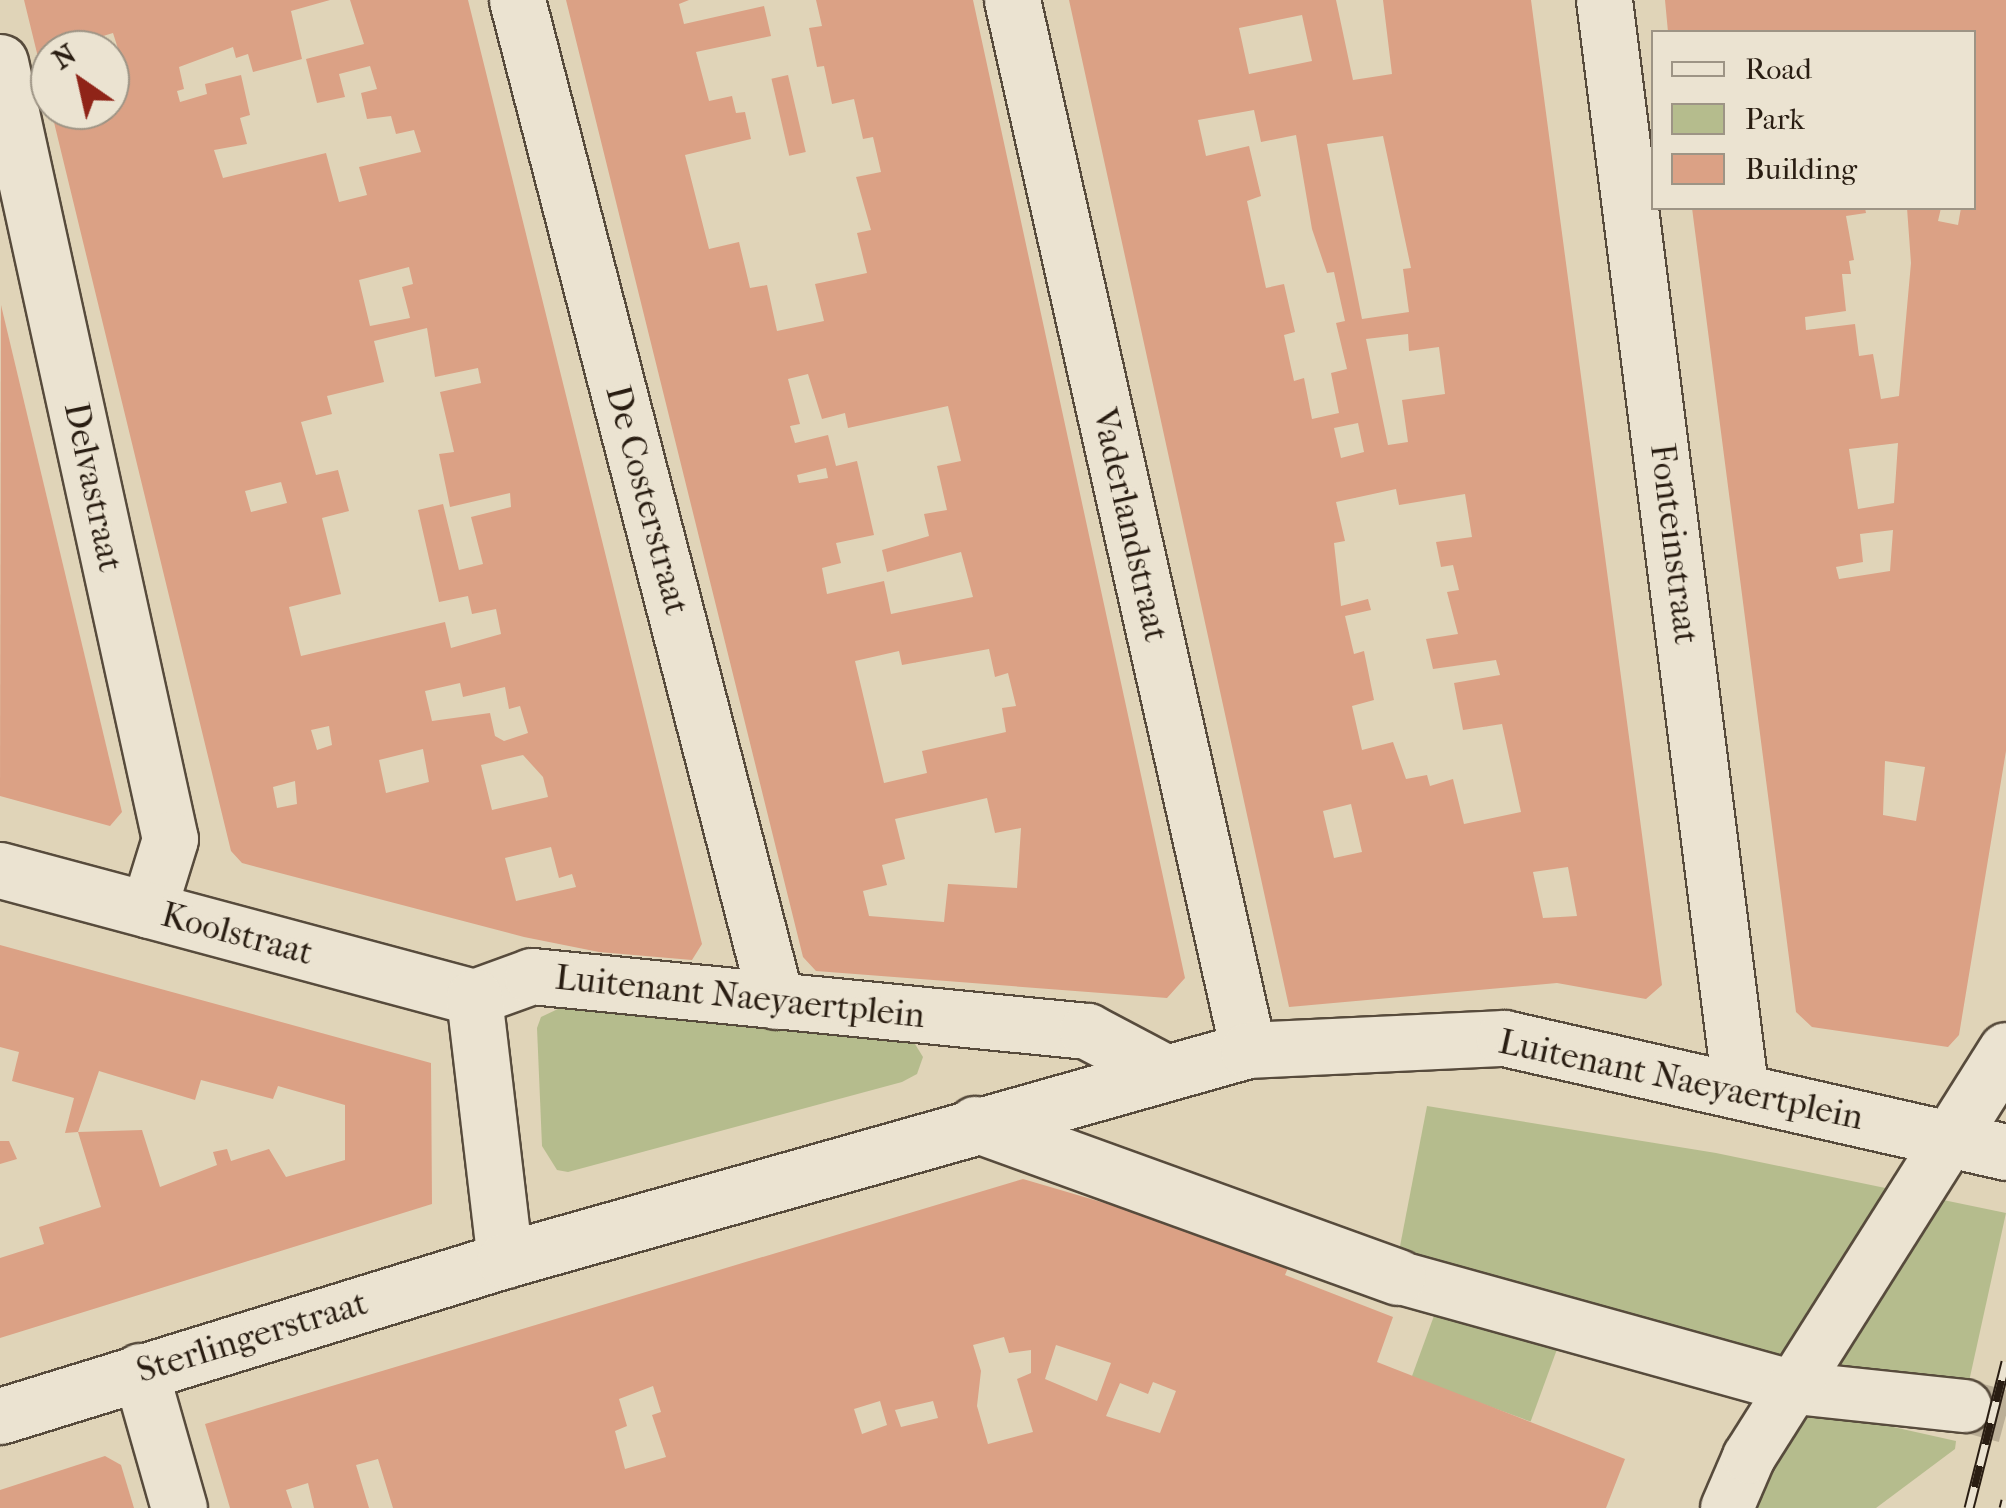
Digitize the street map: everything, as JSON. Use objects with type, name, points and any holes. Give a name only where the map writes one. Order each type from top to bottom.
[{"type":"street","name":"De Costerstraat","points":[[517,0],[776,1001]]},
{"type":"street","name":"Vaderlandstraat","points":[[1012,0],[1248,1050]]},
{"type":"street","name":"Fonteinstraat","points":[[1604,0],[1740,1088]]},
{"type":"street","name":"Delvastraat","points":[[0,62],[170,839],[148,910]]},
{"type":"street","name":"Koolstraat","points":[[0,870],[474,997]]},
{"type":"street","name":"Luitenant Naeyaertplein","points":[[474,997],[532,976],[1087,1031],[1161,1070],[1248,1050],[1504,1038],[1740,1088],[2006,1152]]},
{"type":"street","points":[[474,997],[505,1260],[1161,1070]]},
{"type":"street","points":[[1727,1508],[1749,1457],[2006,1050]]},
{"type":"street","points":[[975,1124],[1397,1277],[1796,1388],[1965,1406]]},
{"type":"street","name":"Sterlingerstraat","points":[[0,1416],[505,1260]]},
{"type":"street","points":[[140,1371],[179,1508]]},
{"type":"green space","points":[[560,1008],[895,1041],[915,1044],[923,1057],[917,1074],[902,1082],[568,1172],[557,1170],[542,1146],[537,1028],[541,1017]]},
{"type":"green space","points":[[1427,1106],[1716,1153],[2006,1213],[1963,1409],[1396,1267]]},
{"type":"green space","points":[[1439,1302],[1558,1345],[1531,1422],[1411,1378]]},
{"type":"green space","points":[[1799,1406],[1956,1441],[1955,1449],[1876,1508],[1754,1508]]},
{"type":"building","points":[[24,0],[330,0],[291,11],[302,59],[253,72],[248,54],[236,58],[233,47],[179,67],[184,89],[177,91],[180,102],[207,94],[205,84],[241,75],[250,115],[240,118],[247,144],[214,150],[223,178],[326,153],[339,202],[367,195],[359,167],[421,152],[414,130],[396,134],[391,116],[367,119],[361,93],[377,89],[370,66],[339,74],[345,97],[317,103],[306,59],[364,44],[350,0],[468,0],[702,944],[692,960],[599,952],[524,937],[242,863],[231,851],[56,130],[130,130],[130,30],[31,30]],"holes":[[[409,267],[413,284],[402,287],[410,318],[370,326],[359,280]],[[427,328],[435,377],[478,368],[481,383],[440,392],[454,452],[439,454],[450,507],[510,493],[511,507],[471,517],[483,564],[459,570],[443,504],[418,510],[439,602],[468,596],[472,614],[496,609],[501,634],[451,648],[445,622],[301,656],[289,607],[341,594],[322,518],[349,511],[338,470],[316,475],[301,422],[332,414],[327,396],[384,382],[374,341]],[[281,482],[287,503],[251,512],[245,491]],[[460,683],[463,697],[505,687],[509,709],[520,706],[528,733],[504,741],[495,736],[490,713],[432,721],[425,691]],[[329,726],[332,745],[317,750],[311,730]],[[423,749],[429,782],[386,793],[379,760]],[[523,755],[543,777],[548,797],[492,810],[481,765]],[[295,781],[297,804],[277,808],[273,787]],[[551,847],[559,878],[572,874],[576,887],[516,901],[505,858]]]},
{"type":"building","points":[[566,0],[689,0],[679,4],[684,24],[764,6],[771,36],[696,52],[709,101],[732,96],[736,113],[745,112],[751,139],[685,155],[709,249],[739,242],[750,288],[767,285],[777,331],[824,321],[815,284],[867,273],[857,233],[871,230],[856,177],[881,172],[873,137],[863,139],[854,99],[832,104],[824,66],[817,67],[809,28],[822,26],[816,0],[973,0],[1185,978],[1167,998],[816,971],[803,957]],"holes":[[[808,374],[822,419],[845,413],[848,428],[948,406],[961,461],[937,466],[947,510],[924,514],[929,536],[882,550],[887,572],[961,552],[973,597],[891,614],[884,581],[827,594],[822,568],[841,563],[836,543],[874,535],[857,461],[836,466],[828,435],[795,443],[790,426],[800,424],[788,379]],[[826,468],[828,478],[799,483],[797,475]],[[989,649],[995,677],[1008,673],[1016,706],[1002,708],[1006,732],[922,751],[927,773],[884,783],[855,661],[899,651],[902,665]],[[987,798],[995,833],[1021,828],[1017,888],[948,884],[944,922],[869,916],[863,891],[887,885],[882,865],[905,859],[895,819]]]},
{"type":"building","points":[[1069,0],[1336,0],[1353,80],[1392,74],[1383,0],[1531,0],[1662,985],[1646,999],[1557,983],[1289,1007]],"holes":[[[1302,15],[1312,61],[1249,74],[1239,28]],[[1254,110],[1261,142],[1296,135],[1312,229],[1327,273],[1334,272],[1345,321],[1336,323],[1347,369],[1331,373],[1339,413],[1312,419],[1304,378],[1294,381],[1284,335],[1295,332],[1284,284],[1266,288],[1247,201],[1261,196],[1249,146],[1206,156],[1198,120]],[[1383,136],[1411,268],[1403,269],[1409,312],[1362,319],[1327,144]],[[1408,334],[1409,351],[1439,347],[1445,394],[1402,400],[1408,442],[1388,445],[1366,339]],[[1358,423],[1364,452],[1341,458],[1334,428]],[[1396,489],[1399,505],[1465,494],[1472,537],[1436,542],[1441,567],[1453,565],[1459,590],[1447,592],[1458,634],[1426,639],[1433,669],[1496,660],[1500,675],[1454,683],[1463,730],[1502,724],[1521,812],[1464,824],[1453,779],[1430,786],[1427,775],[1406,779],[1393,742],[1362,750],[1352,706],[1374,700],[1364,651],[1354,654],[1345,616],[1371,610],[1368,599],[1341,606],[1334,543],[1345,541],[1336,502]],[[1351,804],[1362,852],[1334,858],[1323,811]],[[1568,867],[1577,916],[1543,918],[1533,872]]]},
{"type":"building","points":[[1665,0],[2006,0],[2006,751],[1959,1035],[1948,1047],[1812,1027],[1796,1012],[1692,210],[1865,210],[1866,213],[1846,216],[1854,260],[1849,261],[1851,274],[1842,274],[1846,311],[1805,317],[1806,330],[1855,324],[1859,356],[1873,354],[1881,399],[1899,396],[1911,263],[1907,210],[1941,210],[1938,221],[1958,225],[1961,210],[1976,210],[1976,30],[1668,30]],"holes":[[[1898,443],[1894,503],[1858,509],[1849,449]],[[1893,530],[1890,571],[1839,579],[1836,567],[1863,562],[1860,534]],[[1885,761],[1925,767],[1916,821],[1883,815]]]},
{"type":"building","points":[[788,75],[806,152],[789,156],[771,79]]},
{"type":"building","points":[[1,305],[122,812],[110,826],[0,796]]},
{"type":"building","points":[[0,945],[431,1063],[432,1204],[0,1338],[0,1258],[44,1244],[39,1227],[101,1207],[78,1132],[65,1133],[74,1098],[12,1081],[19,1052],[0,1047]],"holes":[[[99,1071],[195,1100],[201,1080],[273,1099],[278,1086],[345,1105],[345,1160],[286,1177],[269,1149],[231,1161],[227,1149],[213,1152],[217,1165],[160,1187],[142,1130],[78,1132]]]},
{"type":"building","points":[[0,1141],[9,1141],[17,1159],[0,1164]]},
{"type":"building","points":[[1023,1179],[1292,1258],[1285,1275],[1393,1317],[1377,1362],[1625,1459],[1606,1508],[393,1508],[378,1459],[356,1465],[369,1508],[314,1508],[308,1483],[286,1490],[292,1508],[230,1508],[205,1424]],"holes":[[[1004,1337],[1009,1353],[1031,1350],[1031,1373],[1017,1379],[1033,1432],[988,1444],[977,1406],[981,1371],[973,1345]],[[1056,1345],[1111,1363],[1097,1401],[1045,1379]],[[1153,1382],[1176,1391],[1160,1433],[1106,1416],[1120,1383],[1148,1394]],[[653,1386],[661,1412],[652,1415],[666,1457],[625,1469],[615,1431],[627,1426],[619,1399]],[[880,1401],[887,1425],[862,1434],[854,1409]],[[933,1401],[938,1418],[901,1427],[895,1410]]]},
{"type":"building","points":[[105,1456],[121,1465],[134,1508],[0,1508],[0,1490]]},
{"type":"tunnel","points":[[1965,1406],[2006,1417]]},
{"type":"railway","points":[[1969,1508],[2006,1362]]},
{"type":"railway","points":[[2004,1508],[2006,1500]]}]
